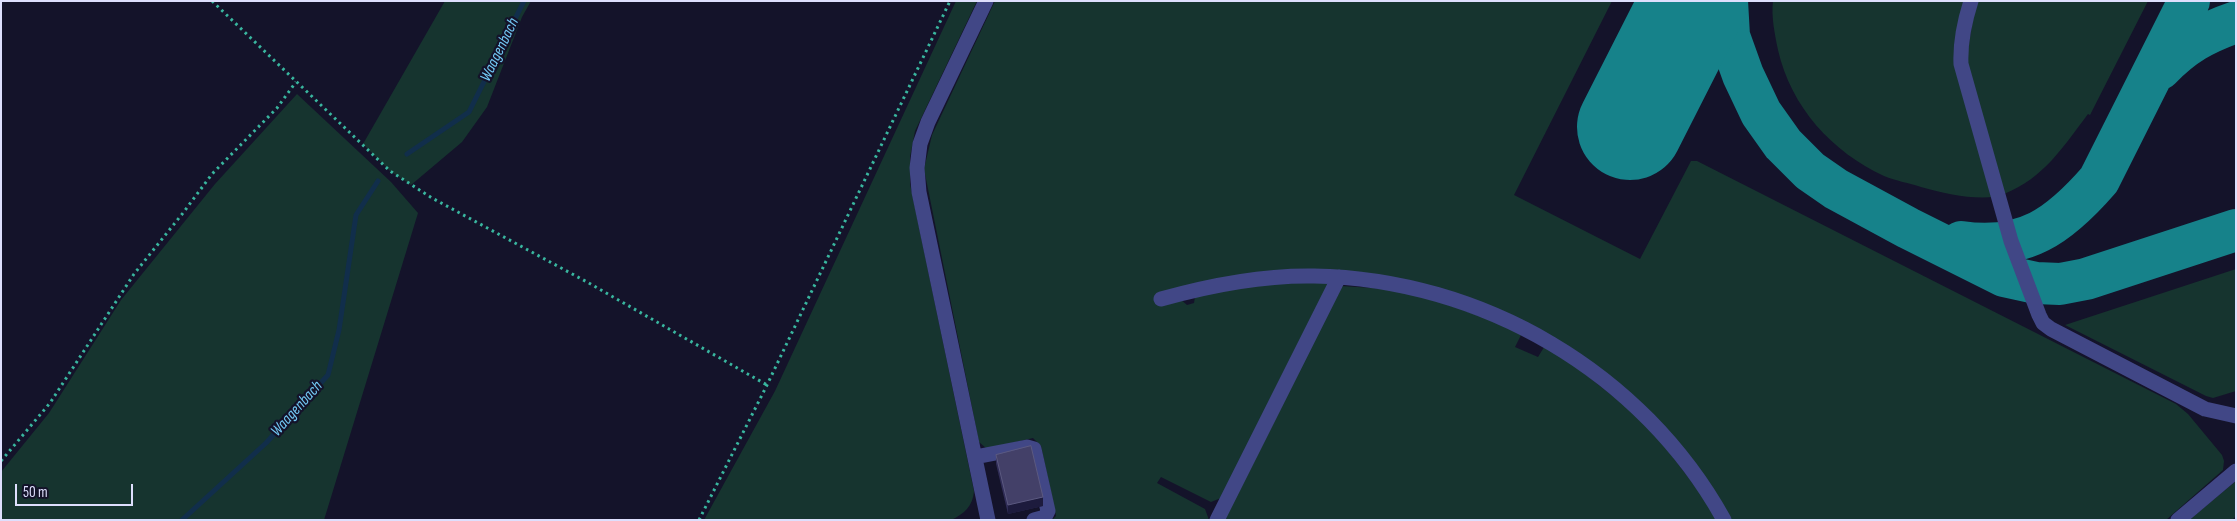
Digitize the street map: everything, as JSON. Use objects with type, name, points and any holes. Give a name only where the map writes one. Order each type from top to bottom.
[{"type":"lane","points":[[986,1],[928,122],[920,144],[917,168],[919,192],[988,520]]},
{"type":"lane","points":[[1971,1],[1964,21],[1961,64],[2011,241],[2041,319],[2051,329],[2205,408],[2236,416]]},
{"type":"lane","points":[[1161,299],[1209,286],[1292,276],[1339,278],[1401,286],[1457,300],[1513,322],[1557,346],[1608,382],[1652,422],[1689,466],[1724,520]]},
{"type":"lane","points":[[1217,520],[1339,278]]},
{"type":"lane","points":[[975,458],[1027,447],[1034,449],[1048,511],[1045,517],[1034,520]]},
{"type":"lane","points":[[2178,520],[2236,471]]},
{"type":"path","points":[[212,1],[390,171],[432,198],[587,282],[767,385]]},
{"type":"path","points":[[699,520],[767,385],[950,1]]},
{"type":"path","points":[[1,461],[50,404],[134,274],[184,213],[212,174],[278,108],[296,82]]},
{"type":"green space","points":[[445,1],[531,1],[522,17],[487,107],[462,142],[411,185],[390,171],[363,144]]},
{"type":"green space","points":[[956,1],[977,1],[915,131],[910,157],[910,184],[974,491],[972,501],[964,512],[951,520],[704,520],[775,391]]},
{"type":"green space","points":[[995,1],[1612,1],[1514,195],[1640,259],[1691,161],[1697,161],[2176,404],[2188,414],[2222,455],[2224,461],[2223,470],[2166,520],[1727,520],[1692,467],[1651,419],[1604,377],[1552,341],[1496,312],[1436,290],[1375,277],[1311,273],[1233,280],[1158,297],[1160,302],[1179,298],[1187,305],[1194,303],[1195,297],[1204,291],[1238,284],[1317,280],[1329,280],[1332,283],[1315,321],[1226,496],[1211,502],[1161,477],[1157,483],[1205,509],[1209,520],[1052,520],[1056,516],[1041,446],[1033,438],[987,449],[979,442],[924,169],[932,135]]},
{"type":"green space","points":[[1773,1],[1966,1],[1959,25],[1995,197],[1958,195],[1931,190],[1889,178],[1865,166],[1831,141],[1804,109],[1784,71],[1775,32]]},
{"type":"green space","points":[[1976,1],[2148,1],[2090,115],[2088,114],[2061,150],[2042,170],[2018,187],[2004,194],[1966,62]]},
{"type":"green space","points":[[297,94],[391,182],[418,213],[324,520],[1,520],[1,472],[49,413],[121,300],[215,184]]},
{"type":"green space","points":[[2236,269],[2236,391],[2213,398],[2206,396],[2065,325]]},
{"type":"green space","points":[[1341,286],[1405,290],[1523,331],[1515,347],[1538,357],[1546,344],[1551,347],[1649,425],[1720,520],[1220,520]]},
{"type":"green space","points":[[2236,481],[2236,516],[2232,520],[2189,520]]},
{"type":"building","points":[[1031,446],[1043,497],[1008,505],[996,455]]},
{"type":"waterway","name":"Waagenbach","points":[[407,154],[469,112],[524,1]]},
{"type":"waterway","name":"Waagenbach","points":[[182,520],[266,443],[328,375],[339,330],[356,215],[378,181]]},
{"type":"taxiway","points":[[1727,1],[1729,36],[1743,75],[1761,113],[1783,144],[1810,171],[1836,189],[1908,228],[2004,276],[2036,283],[2060,284],[2086,279],[2236,230]]},
{"type":"taxiway","points":[[1961,242],[2004,243],[2039,232],[2055,222],[2084,196],[2099,180],[2189,1]]},
{"type":"taxiway","points":[[2160,69],[2186,46],[2236,22]]},
{"type":"runway","points":[[1630,127],[1694,1]]}]
